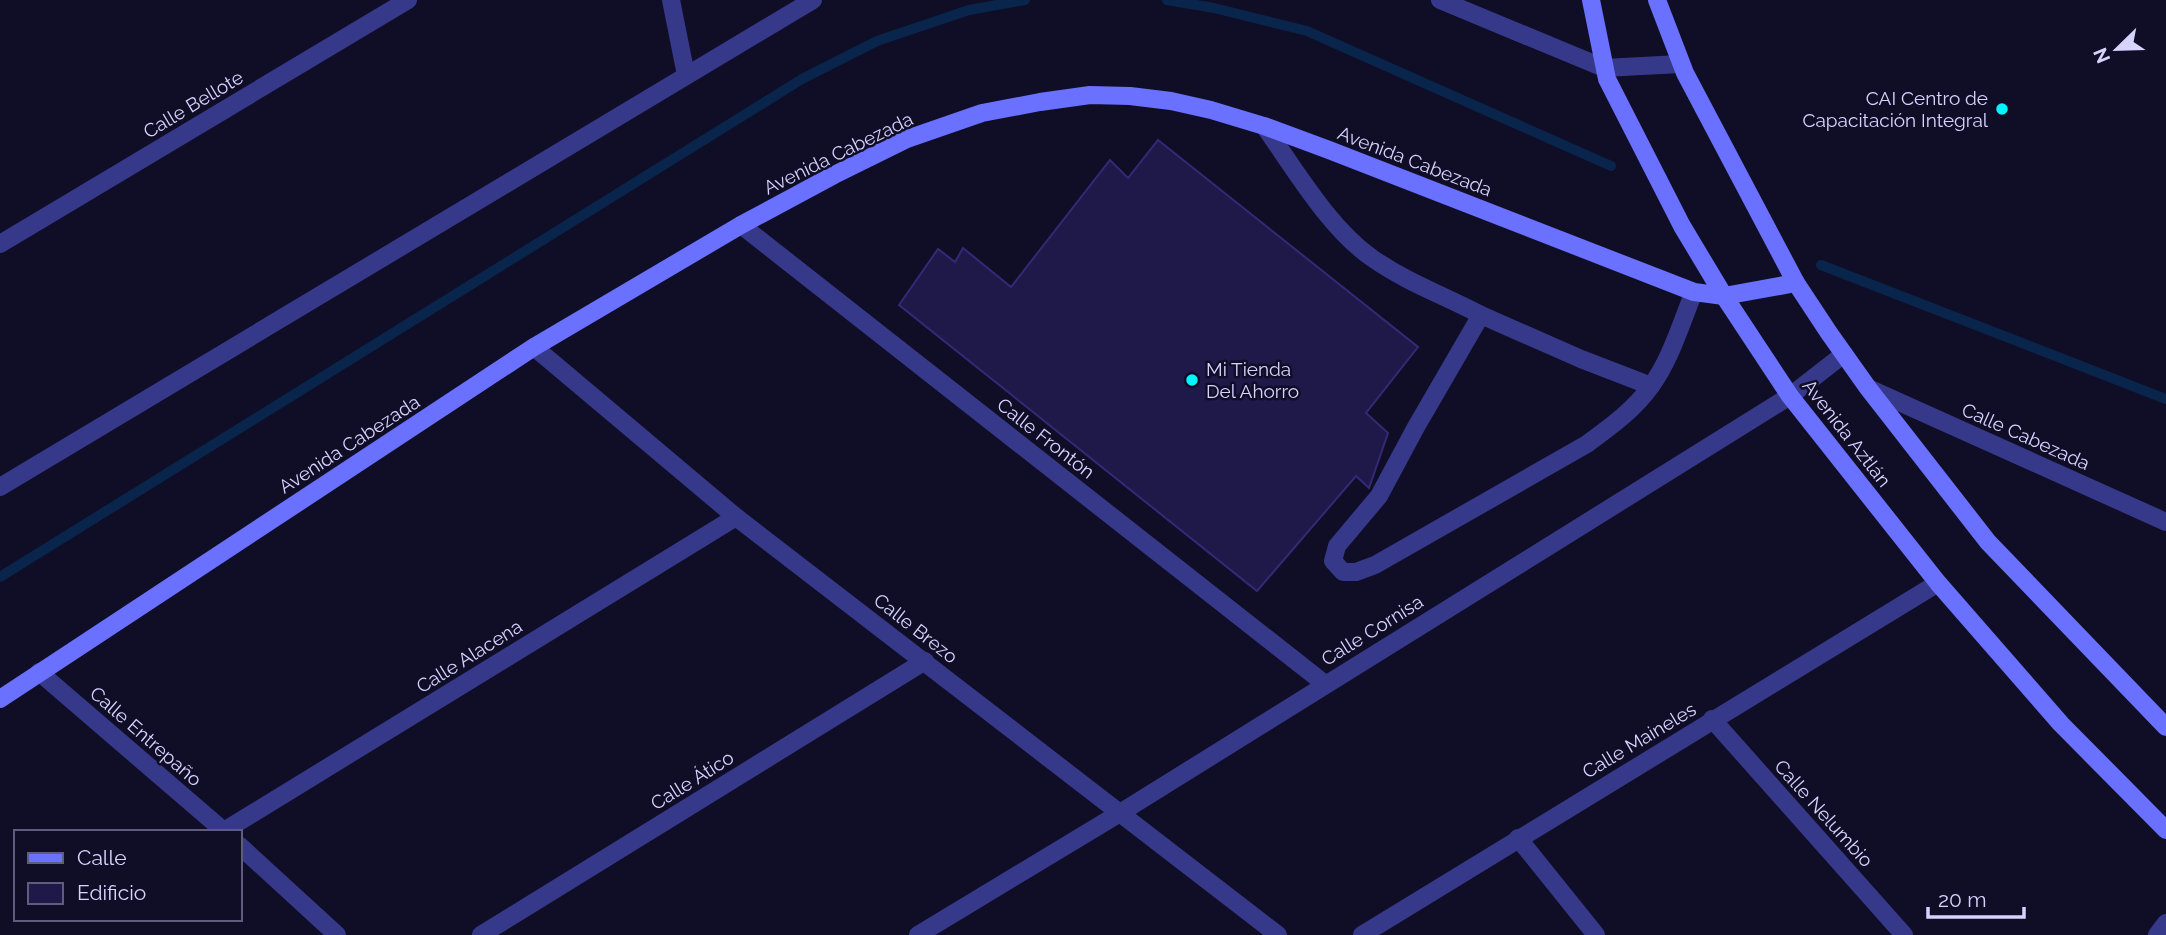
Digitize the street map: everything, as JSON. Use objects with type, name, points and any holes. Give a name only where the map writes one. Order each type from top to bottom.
[{"type":"main road","name":"Avenida Aztlán","points":[[1591,0],[1605,73],[1682,226],[1790,396],[1938,583],[2061,724],[2166,830]]},
{"type":"main road","points":[[1657,0],[1683,69],[1796,282],[1844,354],[1988,542],[2166,727]]},
{"type":"main road","name":"Avenida Cabezada","points":[[0,699],[534,347],[741,225],[907,139],[982,113],[1090,95],[1130,96],[1198,107],[1264,125],[1694,292],[1724,296],[1796,282]]},
{"type":"street","name":"Calle Bellote","points":[[0,244],[408,0]]},
{"type":"street","points":[[671,0],[686,75]]},
{"type":"street","points":[[0,487],[813,0]]},
{"type":"street","points":[[1440,0],[1605,73],[1683,69]]},
{"type":"street","points":[[1264,125],[1328,214],[1370,257],[1411,281],[1481,315],[1651,386]]},
{"type":"street","name":"Calle Frontón","points":[[741,225],[1325,684]]},
{"type":"street","points":[[1481,315],[1379,496],[1337,546],[1333,561],[1343,572],[1356,572],[1375,565],[1587,444],[1618,421],[1651,386],[1660,372],[1694,292]]},
{"type":"street","name":"Calle Brezo","points":[[534,347],[736,517],[1278,935]]},
{"type":"street","name":"Calle Cornisa","points":[[918,935],[1120,813],[1790,396],[1844,354]]},
{"type":"street","name":"Calle Cabezada","points":[[1868,388],[2166,522]]},
{"type":"street","name":"Calle Alacena","points":[[226,830],[736,517]]},
{"type":"street","name":"Calle Maineles","points":[[1362,935],[1938,583]]},
{"type":"street","name":"Calle Ático","points":[[481,935],[925,662]]},
{"type":"street","name":"Calle Entrepaño","points":[[39,672],[223,830]]},
{"type":"street","name":"Calle Nelumbio","points":[[1712,719],[1904,935]]},
{"type":"street","points":[[1518,838],[1596,935]]},
{"type":"street","points":[[242,847],[337,935]]},
{"type":"street","points":[[2157,935],[2166,923]]},
{"type":"building","name":"Mi Tienda Del Ahorro","points":[[1158,140],[1418,347],[1366,413],[1388,433],[1369,488],[1356,476],[1257,591],[899,305],[938,249],[955,262],[963,248],[1011,287],[1110,160],[1128,178]]},
{"type":"waterway","points":[[0,577],[802,79],[877,41],[969,10],[1025,0]]},
{"type":"waterway","points":[[1167,0],[1214,8],[1307,31],[1611,166]]},
{"type":"waterway","points":[[1821,265],[2166,399]]},
{"type":"place","name":"CAI Centro de Capacitación Integral","points":[[2002,109]]},
{"type":"place","name":"Mi Tienda Del Ahorro","points":[[1192,380]]}]
